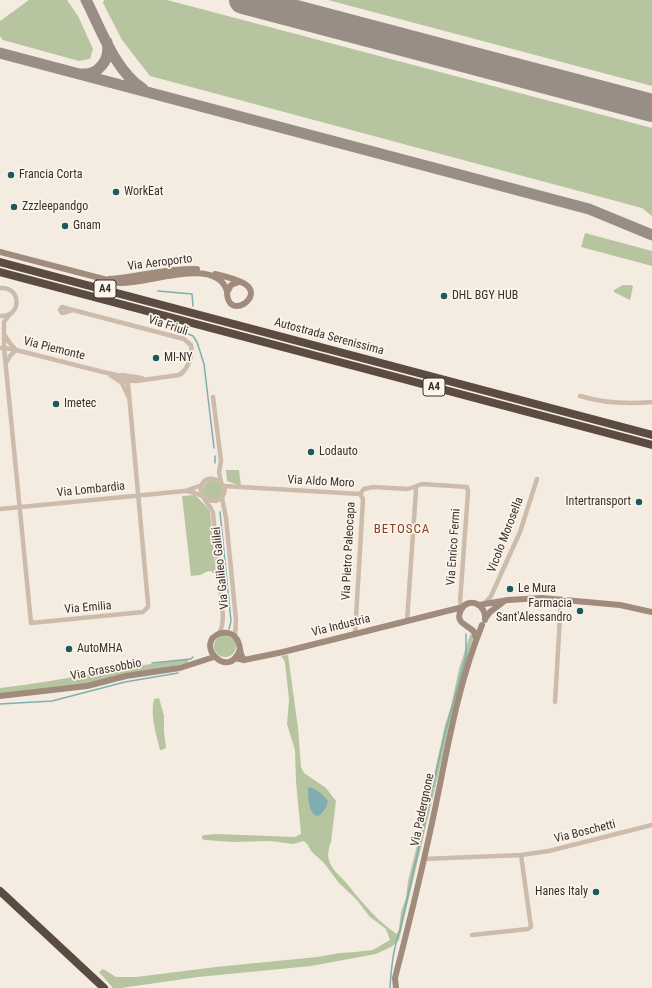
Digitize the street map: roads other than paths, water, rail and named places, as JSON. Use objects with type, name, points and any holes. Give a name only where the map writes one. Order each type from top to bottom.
[{"type":"highway","name":"Autostrada Serenissima","points":[[0,262],[652,435]]},
{"type":"highway","name":"Autostrada Serenissima","points":[[0,272],[652,445]]},
{"type":"highway","points":[[0,891],[104,988]]},
{"type":"street","name":"Via Aeroporto","points":[[0,252],[119,283],[131,283],[196,272],[220,280],[224,284],[227,291]]},
{"type":"street","name":"Via Aeroporto","points":[[105,280],[197,268],[239,282]]},
{"type":"street","points":[[239,282],[246,284],[250,291],[249,300],[245,304],[239,306],[232,304],[228,299],[227,291],[233,284],[239,282]]},
{"type":"street","points":[[0,288],[10,290],[14,293],[17,305],[4,322],[1,332],[18,507]]},
{"type":"street","name":"Via Friuli","points":[[73,310],[184,339],[189,342],[191,351],[187,368],[182,374],[176,376],[127,381],[119,380]]},
{"type":"street","points":[[0,316],[10,314]]},
{"type":"street","points":[[1,332],[16,350],[10,356],[5,366]]},
{"type":"street","name":"Via Piemonte","points":[[2,348],[16,350],[117,375],[127,381]]},
{"type":"street","points":[[0,357],[5,366]]},
{"type":"street","name":"Via Piemonte","points":[[103,372],[119,380]]},
{"type":"street","name":"Via Friuli","points":[[117,375],[146,379]]},
{"type":"street","points":[[119,380],[125,388],[129,400]]},
{"type":"street","points":[[127,381],[129,387],[138,495]]},
{"type":"street","points":[[580,396],[593,400],[617,402],[652,402]]},
{"type":"street","points":[[206,500],[213,502],[223,496],[219,472],[221,461],[213,397]]},
{"type":"street","points":[[219,472],[202,485],[201,492],[213,513],[224,617],[219,634]]},
{"type":"street","points":[[210,479],[217,479],[222,484]]},
{"type":"street","name":"Vicolo Morosella","points":[[486,602],[520,532],[537,480]]},
{"type":"street","name":"Via Aldo Moro","points":[[222,484],[242,488],[360,494],[364,489],[373,487],[408,489],[422,484],[467,488]]},
{"type":"street","name":"Via Lombardia","points":[[0,509],[185,490],[202,485]]},
{"type":"street","points":[[407,621],[415,487]]},
{"type":"street","name":"Via Aldo Moro","points":[[223,496],[232,489],[242,488]]},
{"type":"street","name":"Via Enrico Fermi","points":[[463,607],[460,602],[468,492],[467,488]]},
{"type":"street","name":"Via Lombardia","points":[[185,490],[202,496]]},
{"type":"street","name":"Via Pietro Paleocapa","points":[[355,634],[363,498],[360,494]]},
{"type":"street","name":"Via Emilia","points":[[18,507],[31,623],[141,613],[146,611],[148,603],[138,495]]},
{"type":"street","name":"Via Galileo Galilei","points":[[223,496],[236,612],[234,636]]},
{"type":"street","points":[[476,638],[474,631],[462,623],[460,618],[460,612],[463,607],[470,603],[542,598],[620,605],[652,612]]},
{"type":"street","points":[[555,702],[561,599]]},
{"type":"street","name":"Via Padergnone","points":[[396,988],[395,978],[424,859],[455,712],[476,638],[483,622],[490,612],[502,601]]},
{"type":"street","points":[[486,602],[490,612]]},
{"type":"street","points":[[469,628],[474,628],[483,622],[486,602]]},
{"type":"street","name":"Via Industria","points":[[235,658],[244,660],[283,652],[463,607]]},
{"type":"street","points":[[443,612],[451,613],[460,618]]},
{"type":"street","points":[[201,660],[208,652],[213,638],[219,634],[227,632],[239,641],[240,654],[244,660]]},
{"type":"street","points":[[210,646],[214,657],[225,662],[235,658],[240,649]]},
{"type":"street","name":"Via Grassobbio","points":[[0,696],[87,686],[126,676],[180,668],[214,657]]},
{"type":"street","name":"Via Boschetti","points":[[424,859],[521,855],[549,851],[652,825]]},
{"type":"street","points":[[472,935],[528,929],[531,927],[521,855]]},
{"type":"water","points":[[308,787],[319,792],[328,801],[326,808],[320,815],[316,816],[311,811]]},
{"type":"waterway","points":[[158,291],[192,294],[193,306]]},
{"type":"waterway","points":[[186,333],[193,336],[197,342],[204,364],[214,448]]},
{"type":"waterway","points":[[215,456],[215,463]]},
{"type":"waterway","points":[[220,512],[231,621],[229,629]]},
{"type":"waterway","points":[[390,988],[394,951],[445,733],[466,656],[466,634]]},
{"type":"waterway","points":[[152,663],[191,659],[193,657]]},
{"type":"waterway","points":[[0,704],[52,701],[125,682],[178,673]]},
{"type":"place","name":"Francia Corta","points":[[11,175]]},
{"type":"place","name":"WorkEat","points":[[116,192]]},
{"type":"place","name":"Zzzleepandgo","points":[[14,207]]},
{"type":"place","name":"Gnam","points":[[65,226]]},
{"type":"place","name":"DHL BGY HUB","points":[[444,296]]},
{"type":"place","name":"MI-NY","points":[[156,358]]},
{"type":"place","name":"Imetec","points":[[56,404]]},
{"type":"place","name":"Lodauto","points":[[311,452]]},
{"type":"place","name":"Intertransport","points":[[639,502]]},
{"type":"place","name":"Le Mura","points":[[510,589]]},
{"type":"place","name":"Farmacia Sant'Alessandro","points":[[580,611]]},
{"type":"place","name":"AutoMHA","points":[[69,649]]},
{"type":"place","name":"Hanes Italy","points":[[596,892]]},
{"type":"district","name":"BETOSCA","points":[[402,530]]}]
